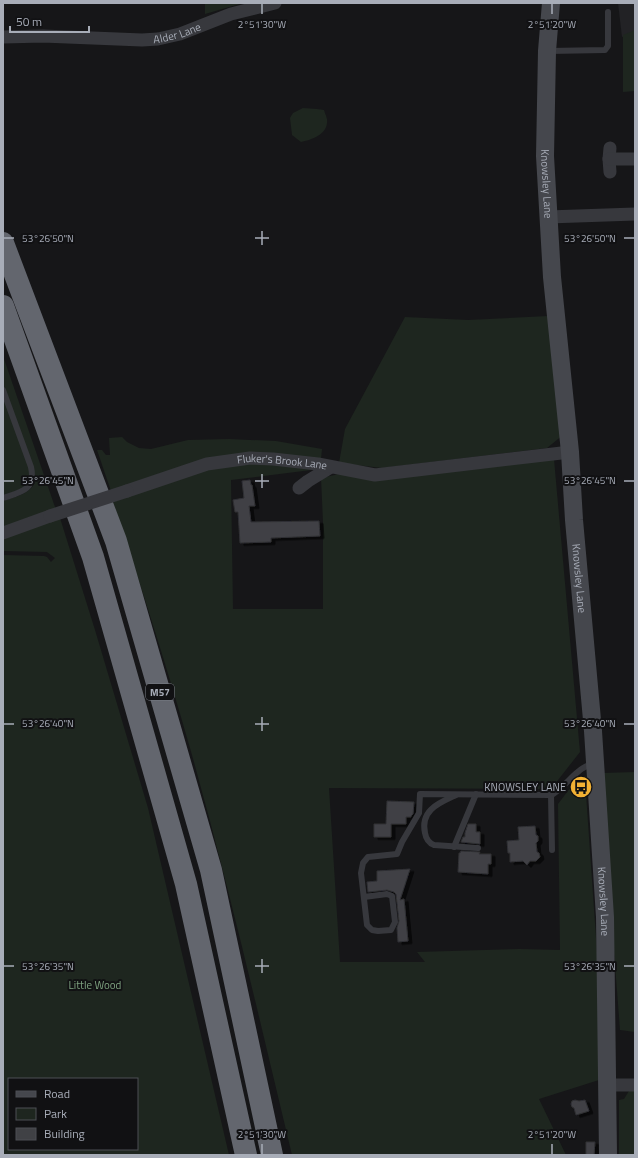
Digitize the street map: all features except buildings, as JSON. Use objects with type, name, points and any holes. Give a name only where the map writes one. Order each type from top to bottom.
[{"type":"highway","name":"M57","points":[[3,243],[116,541],[211,870],[272,1155]]},
{"type":"highway","name":"M57","points":[[3,306],[98,573],[186,884],[246,1155]]},
{"type":"main road","name":"Knowsley Lane","points":[[551,3],[545,156],[548,217],[552,277],[570,452],[574,520],[595,762],[605,917],[608,1155]]},
{"type":"street","name":"Alder Lane","points":[[3,36],[142,40],[158,39],[180,34],[231,14],[275,3]]},
{"type":"street","points":[[610,172],[609,153],[635,159]]},
{"type":"street","points":[[548,217],[635,214]]},
{"type":"street","name":"Fluker's Brook Lane","points":[[3,533],[207,464],[250,458],[273,459],[375,475],[570,452]]},
{"type":"street","points":[[299,488],[331,467]]},
{"type":"street","points":[[608,1085],[635,1085]]},
{"type":"lane","points":[[548,51],[605,50],[608,46],[608,12]]},
{"type":"lane","points":[[3,390],[33,475],[32,481],[26,490],[3,498]]},
{"type":"lane","points":[[364,897],[387,894],[392,896],[395,922],[391,930],[372,930],[367,925],[361,873],[363,863],[368,857],[397,854],[418,812],[420,794],[551,795],[555,794],[580,770],[595,762]]},
{"type":"lane","points":[[457,794],[430,809],[424,821],[426,836],[430,843],[434,845],[478,848]]},
{"type":"lane","points":[[454,847],[476,794]]},
{"type":"lane","points":[[551,795],[552,850]]},
{"type":"shaded area","points":[[618,3],[635,3],[635,32],[622,37]]},
{"type":"green space","points":[[205,3],[243,3],[205,14]]},
{"type":"green space","points":[[635,30],[635,91],[623,92],[623,35]]},
{"type":"green space","points":[[303,108],[324,110],[327,121],[326,127],[321,134],[301,142],[292,135],[290,118],[293,113]]},
{"type":"green space","points":[[548,316],[563,435],[547,448],[382,468],[339,463],[345,429],[405,317],[468,320]]},
{"type":"green space","points":[[3,356],[56,510],[3,528],[3,501],[28,491],[35,482],[35,476],[32,468],[28,486],[3,496]]},
{"type":"green space","points":[[122,437],[127,442],[139,448],[151,449],[188,440],[229,439],[276,441],[322,449],[321,459],[276,455],[111,491],[97,450],[102,450],[106,455],[110,455],[109,438]]},
{"type":"green space","points":[[554,459],[580,752],[551,789],[329,788],[340,962],[425,962],[417,952],[520,949],[560,950],[558,804],[571,787],[586,794],[597,952],[599,1080],[539,1099],[566,1155],[292,1155],[244,954],[206,805],[164,660],[113,502],[210,468],[258,461],[319,469],[231,480],[233,609],[323,609],[323,522],[321,478],[339,474]]},
{"type":"green space","name":"Little Wood","points":[[60,518],[148,808],[229,1155],[3,1155],[3,555],[44,556],[51,562],[55,558],[47,552],[3,551],[3,536]]},
{"type":"green space","points":[[635,772],[635,1032],[620,1030],[603,773]]},
{"type":"green space","points":[[635,1088],[635,1155],[619,1155],[619,1100],[624,1099],[629,1091]]},
{"type":"place","name":"KNOWSLEY LANE","points":[[581,787]]}]
